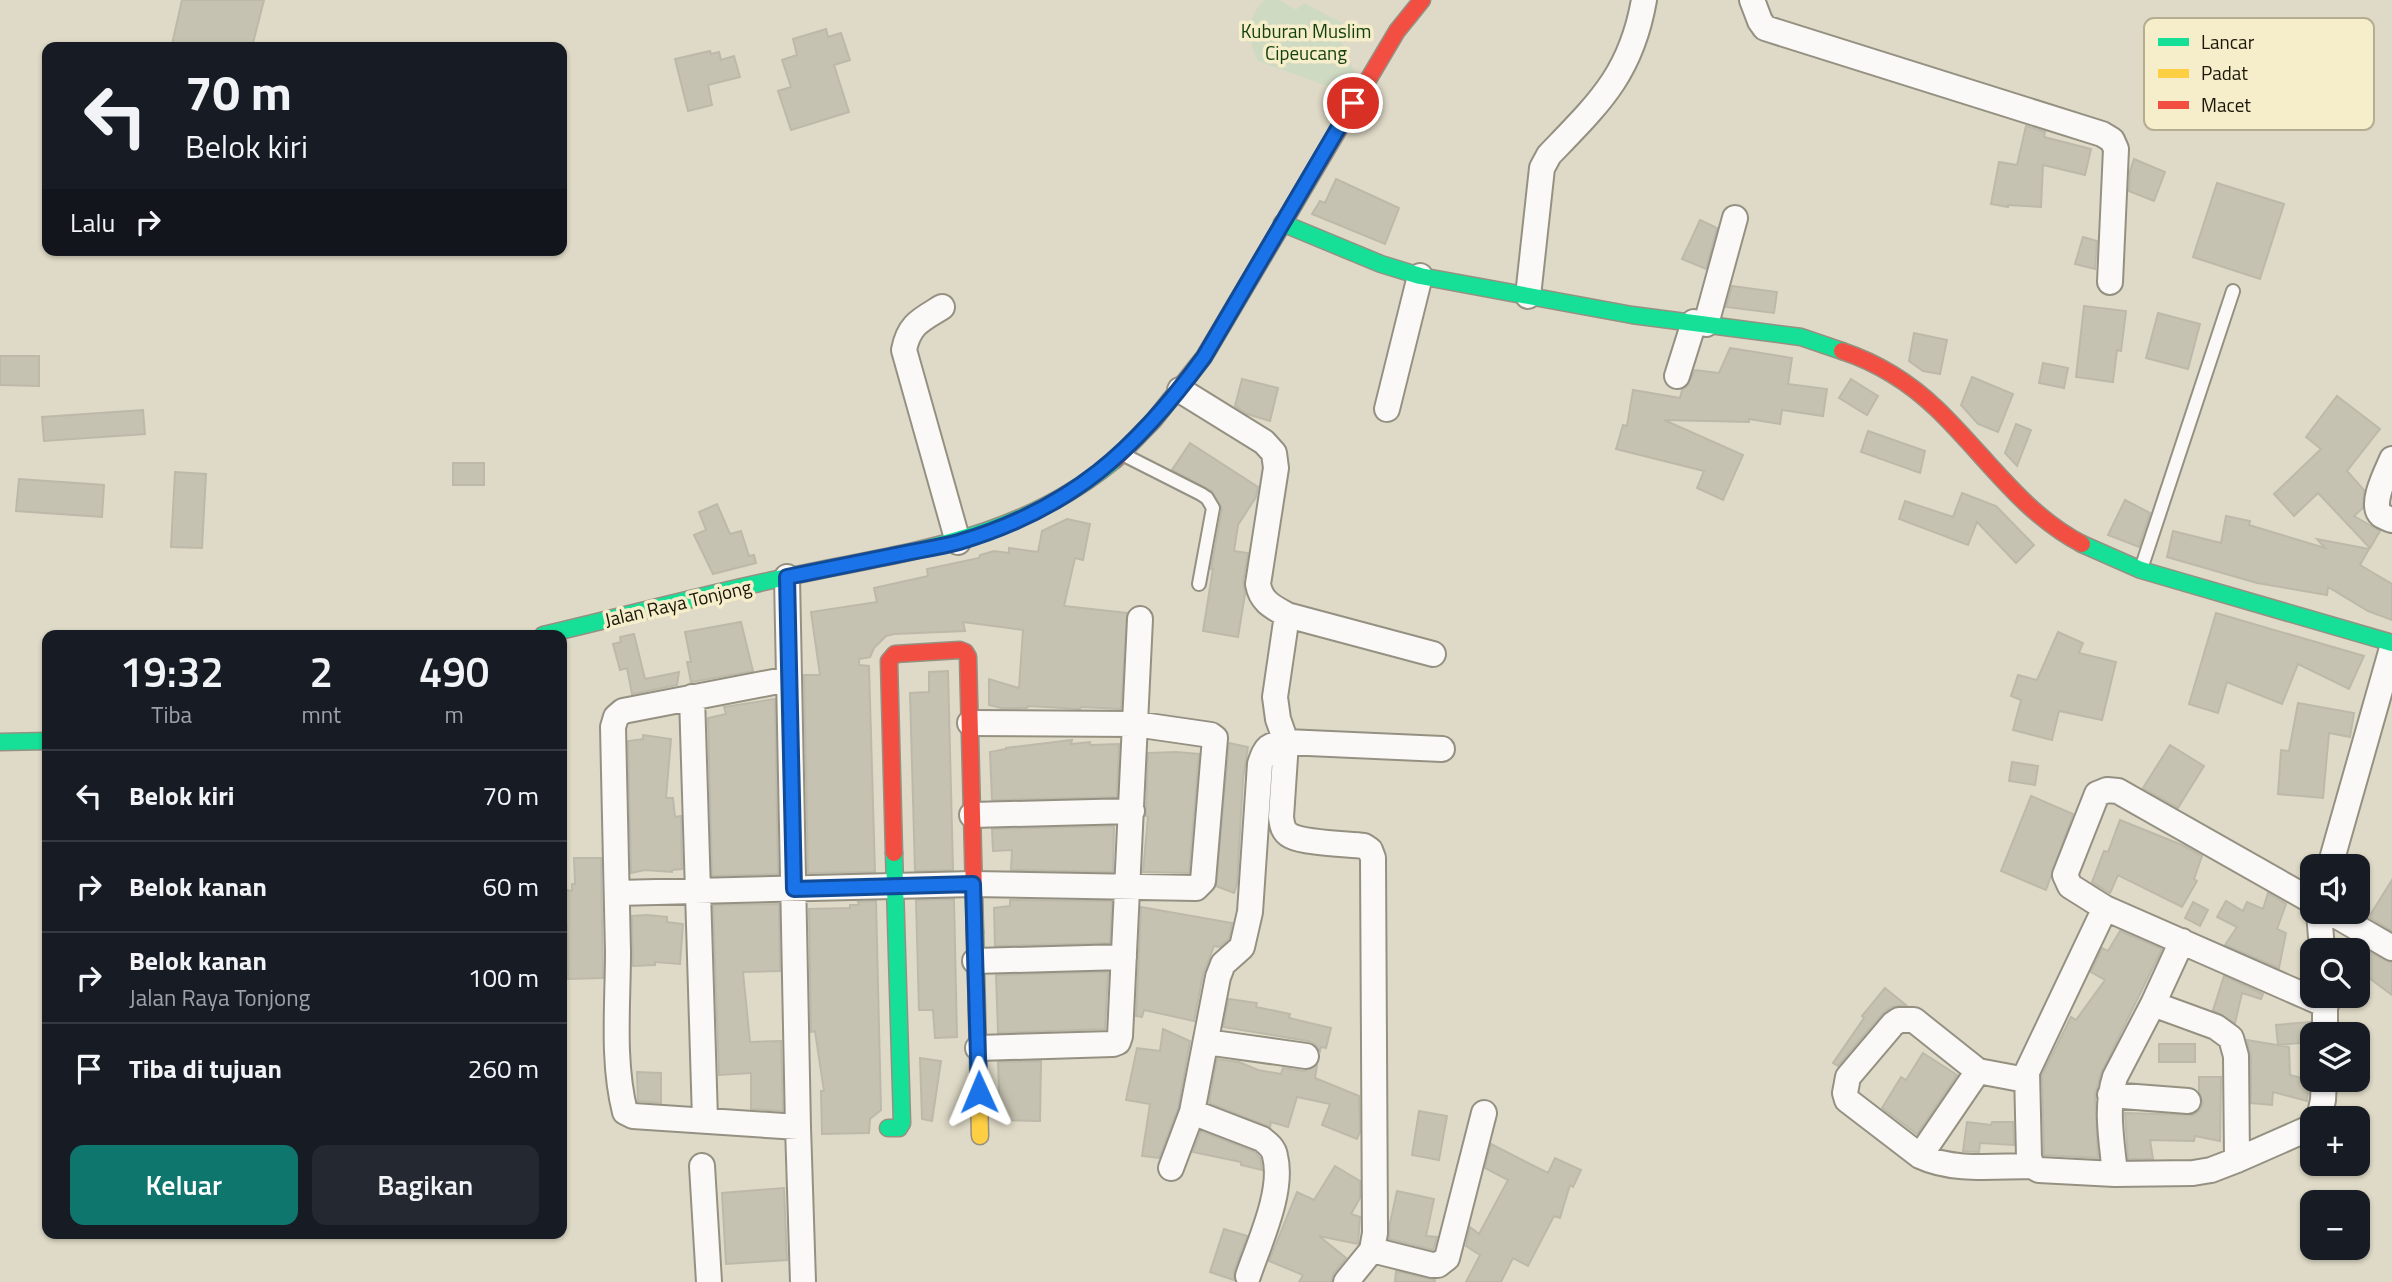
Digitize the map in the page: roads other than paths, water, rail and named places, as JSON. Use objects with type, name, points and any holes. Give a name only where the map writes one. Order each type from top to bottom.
[{"type":"street","name":"Jalan Raya Tonjong","points":[[564,630],[787,577],[958,542],[1018,520],[1079,488],[1120,454],[1149,425],[1204,357],[1396,31],[1422,0]]},
{"type":"street","points":[[1528,296],[1542,168],[1549,155],[1610,89],[1636,37],[1644,0]]},
{"type":"street","points":[[1752,0],[1765,28],[2089,130],[2112,140],[2116,149],[2110,282]]},
{"type":"street","points":[[1677,376],[1700,323],[1735,218]]},
{"type":"street","points":[[1282,223],[1381,264],[1420,276],[1632,316],[1801,337],[1866,359],[1905,382],[1937,409],[2029,508],[2060,533],[2094,551],[2141,570],[2392,645],[2386,695],[2334,854]]},
{"type":"street","points":[[1387,408],[1420,276]]},
{"type":"street","points":[[942,307],[914,325],[907,335],[904,350],[958,542]]},
{"type":"street","points":[[1180,390],[1264,442],[1274,453],[1276,468],[1258,584],[1259,593],[1266,603],[1287,615],[1433,654]]},
{"type":"street","points":[[2392,459],[2377,497],[2376,508],[2381,516],[2392,520]]},
{"type":"street","points":[[787,577],[803,1282]]},
{"type":"street","points":[[1287,615],[1275,697],[1278,719],[1286,742],[1282,827],[1289,835],[1299,838],[1364,846],[1370,850],[1373,858],[1375,1233],[1372,1250],[1346,1282]]},
{"type":"street","points":[[978,1048],[1118,1042],[1140,619]]},
{"type":"street","points":[[888,1128],[899,1128],[902,1123],[889,661],[895,654],[960,650],[968,657],[979,1136]]},
{"type":"street","points":[[789,679],[623,711],[616,717],[613,727],[618,1048],[621,1096],[625,1112],[637,1116],[798,1127]]},
{"type":"street","points":[[692,697],[705,1119]]},
{"type":"street","points":[[617,893],[973,884],[1128,888],[1201,886],[1216,742],[1211,735],[1135,724],[970,723]]},
{"type":"street","points":[[0,742],[42,741]]},
{"type":"street","points":[[1171,1168],[1192,1112],[1218,976],[1223,964],[1233,958],[1242,947],[1250,912],[1260,764],[1264,752],[1270,745],[1286,742],[1442,749]]},
{"type":"street","points":[[2300,894],[2118,791],[2107,790],[2097,794],[2065,875],[2070,886],[2105,908],[2300,991]]},
{"type":"street","points":[[972,816],[1132,811]]},
{"type":"street","points":[[2032,1166],[2029,1157],[2026,1080],[2031,1062],[2105,908]]},
{"type":"street","points":[[2351,924],[2392,948]]},
{"type":"street","points":[[2115,1174],[2110,1095],[2115,1077],[2154,1004],[2182,941]]},
{"type":"street","points":[[975,961],[1124,957]]},
{"type":"street","points":[[2154,1004],[2216,1027],[2231,1038],[2236,1056],[2237,1160]]},
{"type":"street","points":[[2026,1080],[1978,1071],[1914,1020],[1906,1018],[1892,1024],[1848,1077],[1845,1093],[1847,1100],[1920,1156],[1933,1163],[1956,1166],[2032,1166],[2039,1170],[2115,1174],[2193,1173],[2211,1170],[2300,1132]]},
{"type":"street","points":[[1206,1042],[1306,1056]]},
{"type":"street","points":[[1920,1156],[1978,1071]]},
{"type":"street","points":[[2110,1095],[2188,1101]]},
{"type":"street","points":[[1192,1112],[1262,1139],[1275,1154],[1275,1191],[1248,1276]]},
{"type":"street","points":[[1372,1250],[1432,1265],[1443,1263],[1447,1258],[1484,1113]]},
{"type":"street","points":[[702,1166],[709,1282]]},
{"type":"lane","points":[[2141,570],[2233,291]]},
{"type":"lane","points":[[1120,454],[1201,494],[1211,503],[1213,508],[1199,584]]},
{"type":"park label","name":"Kuburan Muslim Cipeucang","points":[[1306,42]]}]
